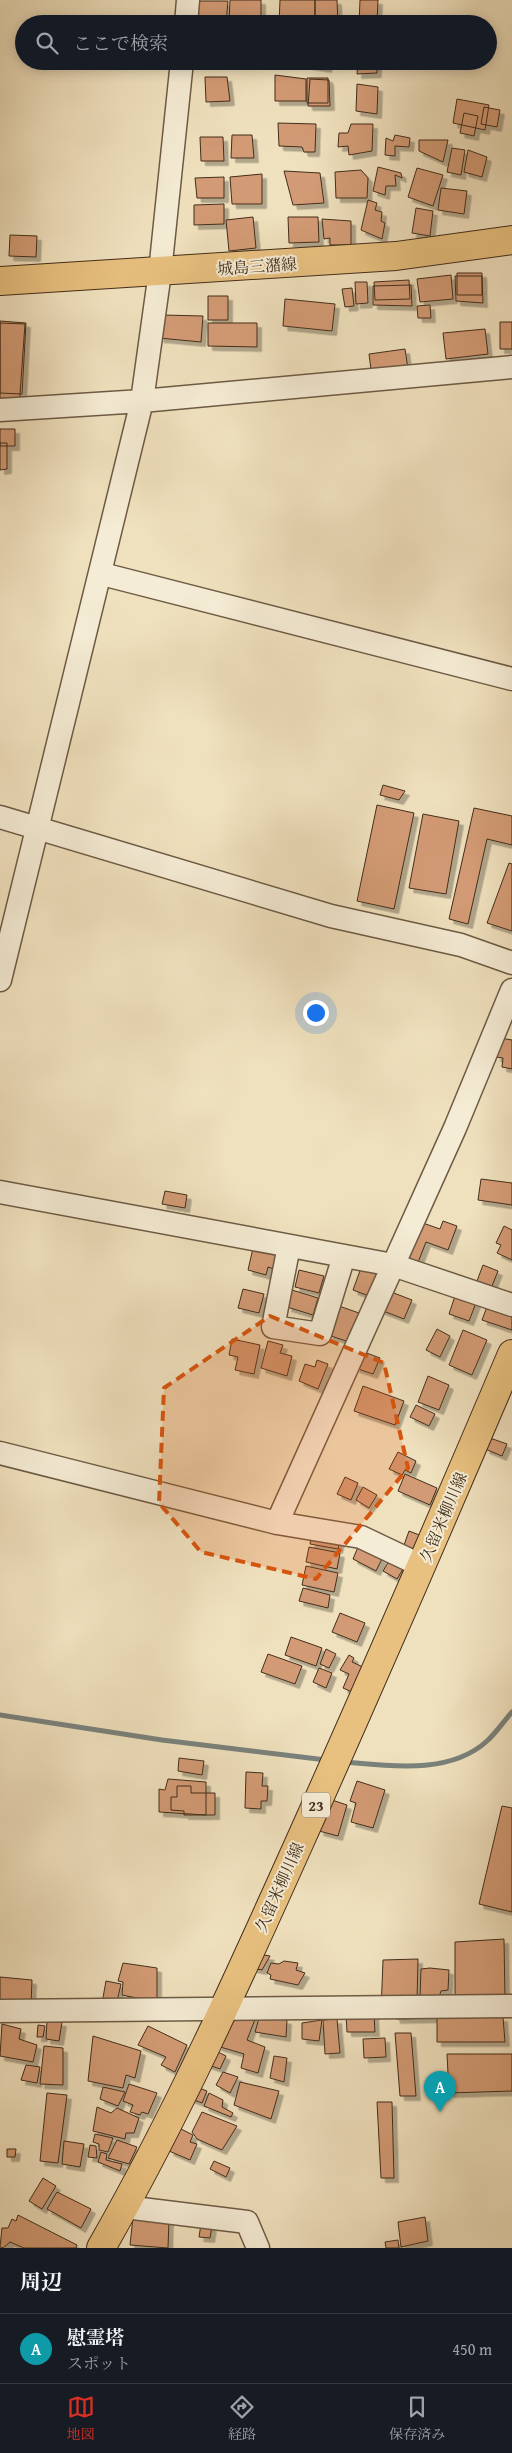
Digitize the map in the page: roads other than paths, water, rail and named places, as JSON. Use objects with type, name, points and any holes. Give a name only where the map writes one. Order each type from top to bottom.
[{"type":"main road","name":"城島三潴線","points":[[0,280],[160,272],[396,256],[512,240]]},
{"type":"main road","name":"久留米柳川線","points":[[101,2248],[146,2170],[226,2007],[422,1566],[512,1354]]},
{"type":"street","points":[[187,15],[188,0]]},
{"type":"street","points":[[0,980],[102,574],[142,401],[160,272],[181,70]]},
{"type":"street","points":[[0,410],[142,401],[512,367]]},
{"type":"street","points":[[102,574],[512,679]]},
{"type":"street","points":[[0,817],[331,916],[461,945],[512,963]]},
{"type":"street","points":[[277,1523],[455,1128],[512,990]]},
{"type":"street","points":[[0,1192],[393,1266],[512,1305]]},
{"type":"street","points":[[289,1246],[273,1327],[320,1334],[344,1256]]},
{"type":"street","points":[[0,1453],[277,1523],[361,1537],[422,1566]]},
{"type":"street","points":[[0,2011],[226,2007],[512,2006]]},
{"type":"street","points":[[125,2207],[248,2222],[258,2248]]},
{"type":"waterway","points":[[345,1762],[419,1766],[438,1764],[456,1759],[472,1752],[487,1741],[512,1712]]},
{"type":"waterway","points":[[0,1715],[162,1740],[326,1760]]},
{"type":"place","name":"慰霊塔","points":[[440,2112]]}]
